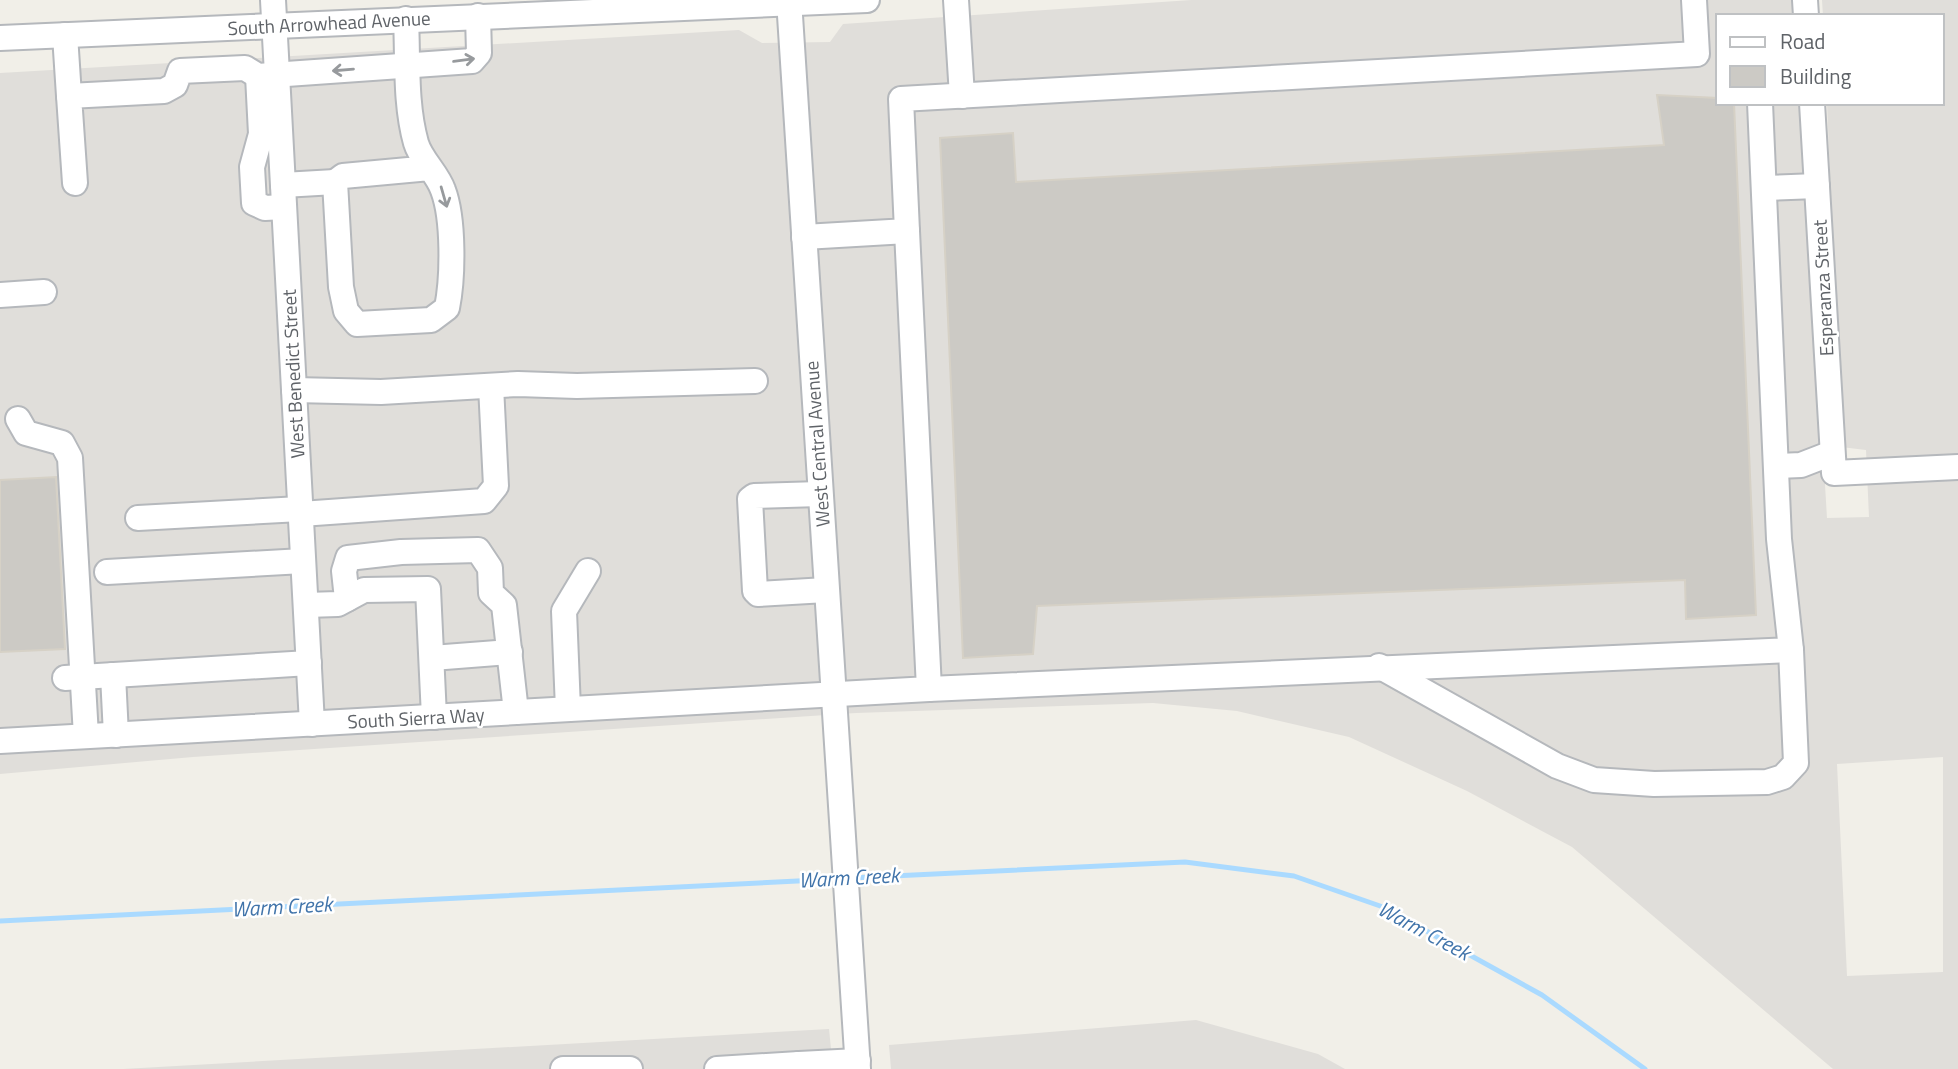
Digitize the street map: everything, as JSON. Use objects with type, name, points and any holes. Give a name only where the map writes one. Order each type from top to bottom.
[{"type":"street","name":"West Benedict Street","points":[[273,0],[274,25],[267,76],[284,196],[312,724]]},
{"type":"street","name":"South Arrowhead Avenue","points":[[0,38],[867,0]]},
{"type":"street","points":[[956,0],[962,96]]},
{"type":"street","points":[[929,689],[901,99],[1707,53],[1694,0]]},
{"type":"street","name":"West Central Avenue","points":[[789,2],[844,885],[858,1065]]},
{"type":"street","points":[[180,71],[245,68],[267,76],[478,58],[478,16]]},
{"type":"street","points":[[335,182],[341,287],[346,311],[357,324],[431,320],[447,308],[451,289],[448,208],[443,188],[417,146],[410,111],[406,19]]},
{"type":"street","points":[[69,96],[164,91],[175,85],[180,71],[178,30]]},
{"type":"street","points":[[65,35],[75,183]]},
{"type":"street","points":[[267,76],[261,134],[252,167],[254,203],[265,208],[284,196],[335,182],[342,176],[430,168]]},
{"type":"street","points":[[1379,666],[1557,766],[1594,780],[1654,784],[1767,782],[1783,777],[1796,763],[1791,650],[1779,538],[1760,105]]},
{"type":"street","name":"Esperanza Street","points":[[1812,105],[1833,463]]},
{"type":"street","points":[[1764,188],[1816,186]]},
{"type":"street","points":[[804,237],[907,231]]},
{"type":"street","points":[[0,295],[44,292]]},
{"type":"street","points":[[294,390],[381,392],[491,386],[755,381]]},
{"type":"street","points":[[138,518],[484,501],[496,486],[491,386]]},
{"type":"street","points":[[18,419],[26,433],[62,443],[70,458],[74,678],[86,736]]},
{"type":"street","points":[[1776,466],[1833,463],[1958,467]]},
{"type":"street","points":[[820,494],[754,496],[750,499],[755,591],[758,594],[826,590]]},
{"type":"street","points":[[347,599],[344,571],[348,558],[401,552],[478,550],[491,568],[491,593],[504,605],[516,712]]},
{"type":"street","points":[[107,572],[303,561]]},
{"type":"street","points":[[568,709],[564,611],[588,572]]},
{"type":"street","points":[[306,605],[338,604],[364,590],[428,589],[434,717]]},
{"type":"street","name":"South Sierra Way","points":[[0,741],[833,693],[1379,666],[1791,650]]},
{"type":"street","points":[[432,657],[510,652]]},
{"type":"street","points":[[74,678],[309,663]]},
{"type":"street","points":[[113,675],[116,734]]},
{"type":"street","points":[[717,1069],[858,1065]]},
{"type":"street","points":[[563,1069],[630,1069]]},
{"type":"shaded area","points":[[1191,0],[1796,0],[1797,14],[1716,14],[1716,105],[1802,105],[1827,518],[1869,517],[1866,450],[1841,447],[1827,105],[1944,105],[1944,14],[1823,14],[1822,0],[1958,0],[1958,1069],[1833,1069],[1572,847],[1467,791],[1349,737],[1237,711],[1153,703],[856,713],[193,757],[0,774],[0,73],[739,30],[762,43],[830,42],[843,24]],"holes":[[[1943,757],[1943,972],[1847,976],[1837,764]]]},
{"type":"shaded area","points":[[1196,1020],[1318,1054],[1345,1069],[891,1069],[889,1045]]},
{"type":"shaded area","points":[[829,1029],[833,1069],[123,1069]]},
{"type":"building","points":[[1657,95],[1716,98],[1716,105],[1734,105],[1756,615],[1686,619],[1685,580],[1037,606],[1033,654],[963,658],[940,138],[1013,133],[1016,182],[1664,145]]},
{"type":"building","points":[[56,477],[65,649],[0,652],[0,480]]},
{"type":"waterway","name":"Warm Creek","points":[[851,878],[1185,862],[1294,876],[1383,907],[1542,995],[1645,1069]]},
{"type":"waterway","name":"Warm Creek","points":[[0,921],[838,879]]}]
